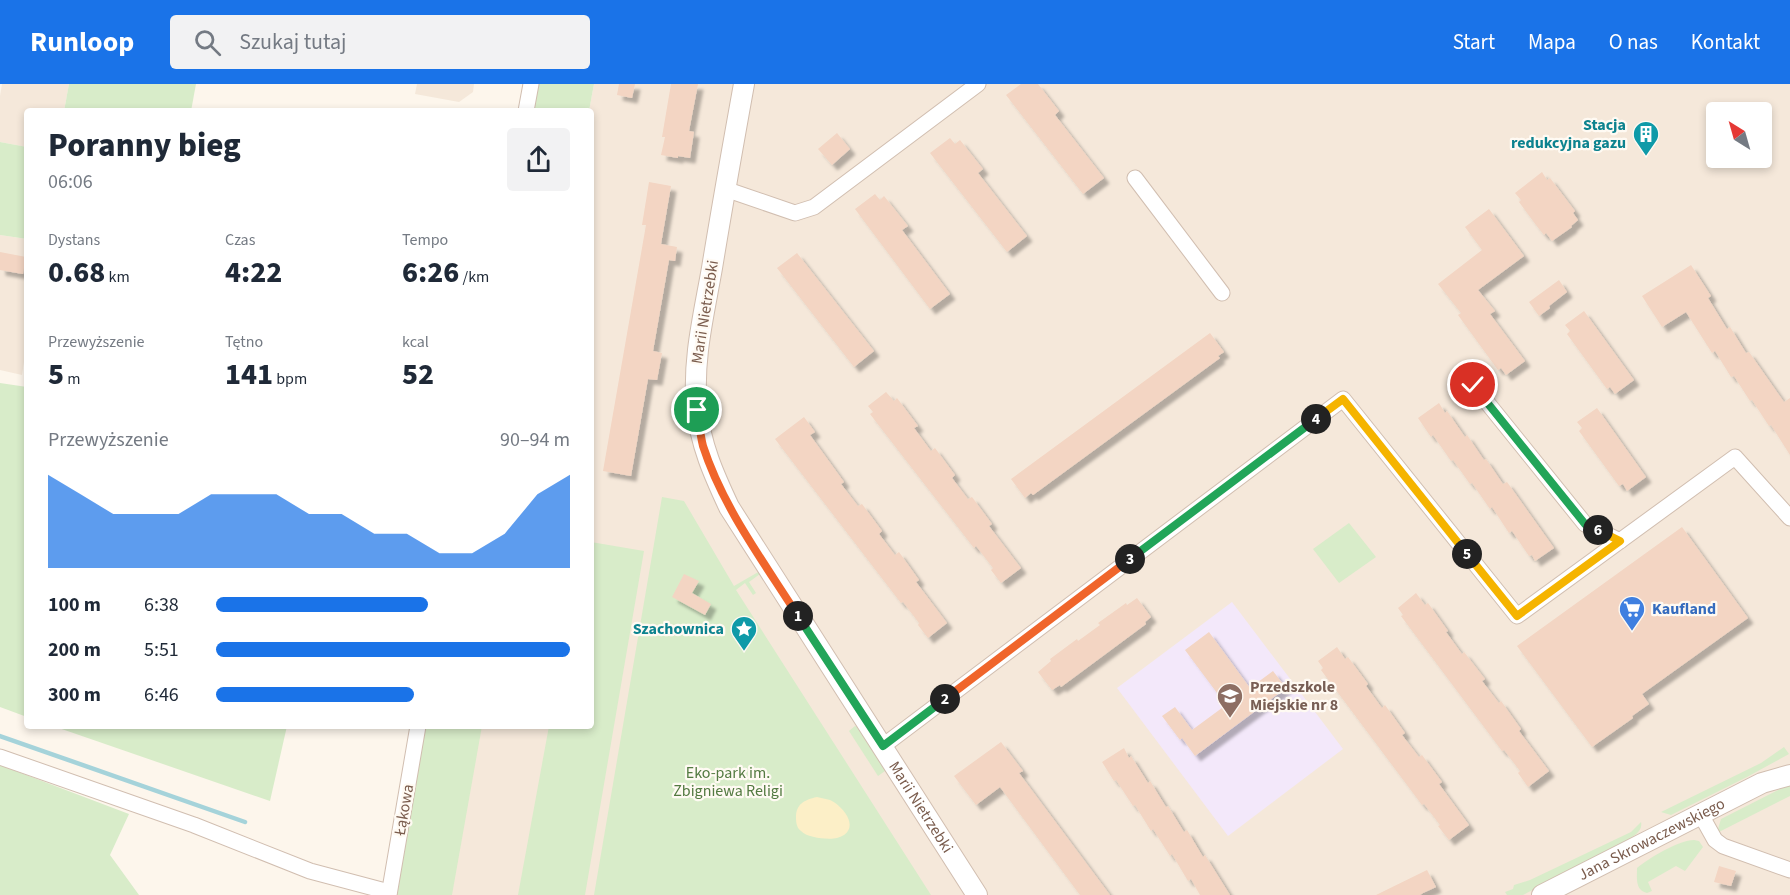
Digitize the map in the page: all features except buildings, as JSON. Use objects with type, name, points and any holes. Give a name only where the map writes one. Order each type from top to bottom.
[{"type":"street","points":[[527,108],[531,84]]},
{"type":"street","name":"Marii Nietrzebki","points":[[744,84],[695,375],[702,443],[729,507],[977,895]]},
{"type":"street","points":[[725,189],[795,213],[814,207],[978,84]]},
{"type":"street","points":[[1136,178],[1222,292]]},
{"type":"street","points":[[1473,385],[1585,524],[1620,541]]},
{"type":"street","points":[[883,746],[1343,399],[1517,616],[1735,457],[1790,518]]},
{"type":"street","name":"Łąkowa","points":[[389,894],[417,729]]},
{"type":"street","points":[[0,757],[194,825],[310,871],[389,894]]},
{"type":"street","name":"Jana Skrowaczewskiego","points":[[1542,895],[1762,783],[1790,761]]},
{"type":"street","name":"Jana Skrowaczewskiego","points":[[1762,783],[1790,775]]},
{"type":"street","points":[[1701,815],[1714,840],[1723,846],[1790,870]]},
{"type":"shaded area","points":[[2,84],[69,84],[65,108],[24,108],[24,146],[0,142]]},
{"type":"shaded area","points":[[417,84],[474,84],[473,92],[459,102],[415,94]]},
{"type":"shaded area","points":[[594,84],[1790,84],[1790,895],[446,895],[476,729],[594,729],[594,108],[590,108]]},
{"type":"shaded area","points":[[0,235],[24,239],[24,362],[22,375],[0,370]]},
{"type":"shaded area","name":"Przedszkole Miejskie nr 8","points":[[1232,602],[1343,749],[1228,836],[1117,688]]},
{"type":"green space","points":[[69,84],[196,84],[192,108],[65,108]]},
{"type":"green space","points":[[534,84],[594,84],[590,108],[530,108]]},
{"type":"green space","points":[[0,142],[24,146],[24,239],[0,235]]},
{"type":"green space","points":[[0,383],[24,387],[24,716],[0,707]]},
{"type":"green space","name":"Eko-park im. Zbigniewa Religi","points":[[662,497],[684,501],[734,586],[760,571],[760,574],[749,582],[756,593],[753,595],[745,583],[736,590],[931,895],[594,895]]},
{"type":"green space","points":[[1349,523],[1376,557],[1339,583],[1313,549]]},
{"type":"green space","points":[[594,543],[644,551],[585,895],[518,895],[548,729],[594,729]]},
{"type":"green space","points":[[855,726],[860,728],[885,767],[885,771],[878,776],[849,731]]},
{"type":"green space","points":[[62,729],[286,729],[270,801]]},
{"type":"green space","points":[[424,729],[481,729],[452,895],[396,895]]},
{"type":"green space","points":[[1784,747],[1789,754],[1747,777],[1671,815],[1661,812],[1761,763]]},
{"type":"green space","points":[[0,765],[129,814],[110,855],[139,895],[0,895]]},
{"type":"green space","points":[[1790,784],[1790,796],[1719,832],[1721,819]]},
{"type":"green space","points":[[1641,822],[1639,831],[1632,837],[1523,895],[1507,895],[1505,892],[1513,889],[1514,885],[1530,880],[1631,832]]},
{"type":"green space","points":[[1694,840],[1699,841],[1703,847],[1685,871],[1676,866],[1648,882],[1652,891],[1647,893],[1640,889],[1637,868],[1673,846]]},
{"type":"sand","points":[[817,797],[836,803],[845,813],[850,825],[844,835],[833,839],[818,838],[804,833],[799,828],[796,813],[799,806]]},
{"type":"waterway","points":[[0,736],[245,822]]},
{"type":"place","name":"Stacja redukcyjna gazu","points":[[1646,157]]},
{"type":"place","name":"Kaufland","points":[[1632,632]]},
{"type":"place","name":"Szachownica","points":[[744,652]]},
{"type":"place","name":"Przedszkole Miejskie nr 8","points":[[1230,719]]},
{"type":"route","points":[[697,410],[702,443],[729,507],[883,746],[1343,399],[1517,616],[1620,541],[1585,524],[1473,385]]}]
